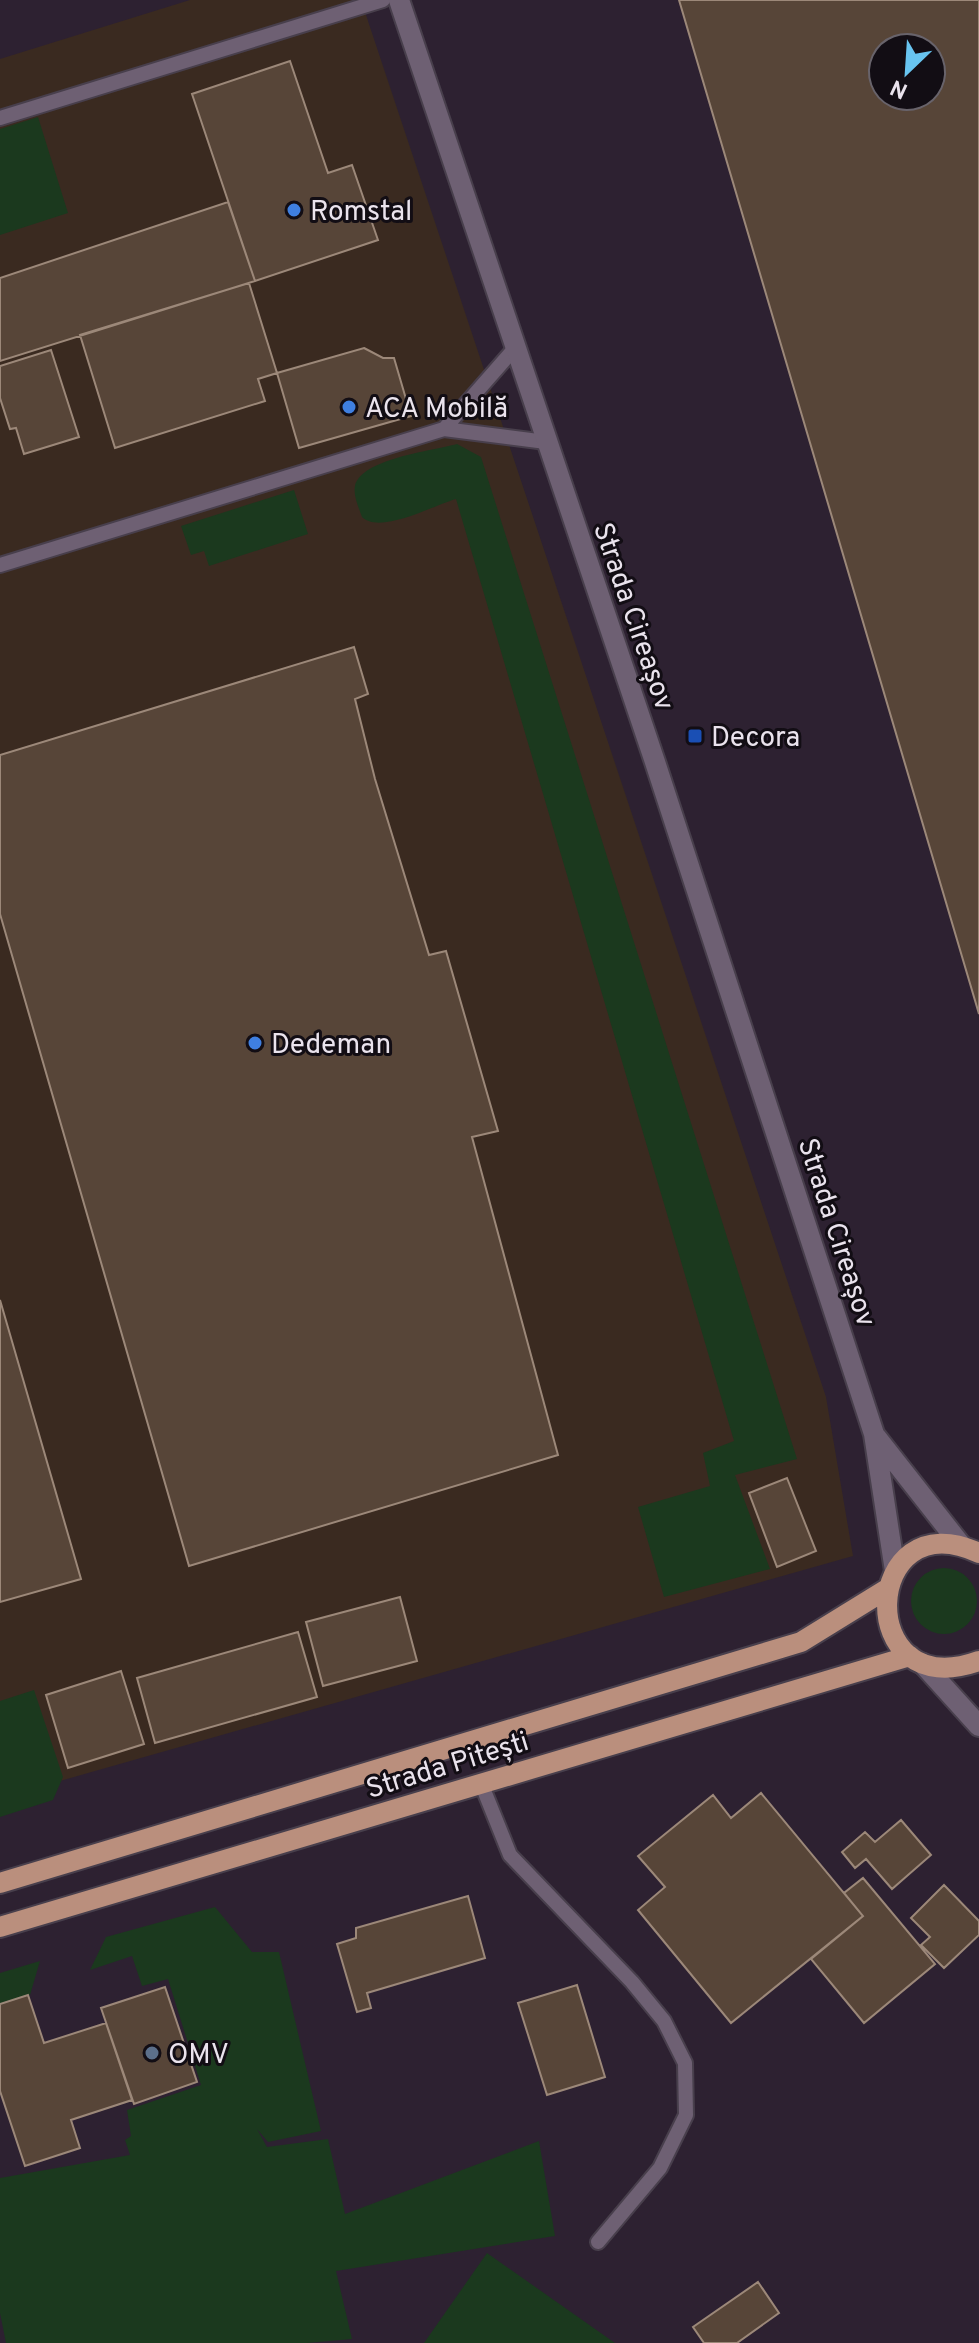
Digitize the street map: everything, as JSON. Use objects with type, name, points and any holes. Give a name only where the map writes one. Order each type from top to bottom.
[{"type":"main road","name":"Strada Cireașov","points":[[399,0],[660,777],[874,1434],[891,1580]]},
{"type":"main road","name":"Strada Cireașov","points":[[874,1434],[960,1544]]},
{"type":"main road","points":[[960,1544],[979,1553]]},
{"type":"main road","name":"Strada Pitești","points":[[0,1883],[801,1642],[891,1580],[904,1560],[930,1545],[960,1544]]},
{"type":"main road","points":[[891,1580],[885,1614],[893,1638],[979,1726]]},
{"type":"main road","name":"Strada Pitești","points":[[0,1927],[481,1783],[916,1660],[942,1669],[979,1661]]},
{"type":"lane","points":[[0,118],[383,0]]},
{"type":"lane","points":[[444,429],[515,348]]},
{"type":"lane","points":[[0,565],[444,429],[546,442]]},
{"type":"lane","points":[[481,1783],[510,1855],[632,1982],[664,2021],[685,2063],[686,2115],[660,2168],[598,2242]]},
{"type":"shaded area","points":[[190,0],[361,0],[826,1397],[853,1556],[0,1798],[0,59]]},
{"type":"green space","points":[[38,117],[68,213],[0,235],[0,129]]},
{"type":"green space","points":[[457,444],[481,457],[797,1459],[735,1475],[770,1569],[664,1597],[638,1507],[710,1486],[703,1453],[734,1441],[456,499],[408,517],[381,523],[362,517],[356,498],[355,486],[370,469],[398,458]]},
{"type":"green space","points":[[294,490],[308,534],[209,566],[204,551],[191,555],[181,526]]},
{"type":"green space","points":[[938,1568],[950,1568],[962,1573],[972,1583],[977,1601],[975,1614],[962,1629],[950,1634],[938,1634],[926,1629],[916,1619],[911,1607],[911,1595],[916,1583],[926,1573]]},
{"type":"green space","points":[[34,1690],[63,1777],[53,1800],[0,1817],[0,1701]]},
{"type":"green space","points":[[215,1907],[252,1952],[279,1952],[321,2131],[268,2142],[257,2129],[267,2147],[328,2139],[345,2214],[539,2141],[555,2236],[336,2271],[352,2339],[307,2343],[6,2343],[0,2313],[0,2178],[130,2155],[125,2140],[131,2136],[127,2110],[201,2085],[168,1979],[142,1986],[132,1956],[90,1970],[106,1937]]},
{"type":"green space","points":[[40,1961],[30,1995],[0,2004],[0,1973]]},
{"type":"green space","points":[[487,2253],[615,2343],[424,2343]]},
{"type":"building","points":[[679,0],[979,0],[979,1014]]},
{"type":"building","points":[[290,61],[328,173],[352,165],[378,240],[255,281],[192,94]]},
{"type":"building","points":[[228,202],[255,281],[0,361],[0,278]]},
{"type":"building","points":[[249,283],[277,373],[258,379],[265,401],[115,448],[80,335]]},
{"type":"building","points":[[364,348],[383,358],[394,358],[411,416],[299,448],[277,373]]},
{"type":"building","points":[[51,350],[79,437],[24,454],[16,428],[10,429],[0,398],[0,366]]},
{"type":"building","name":"Dedeman","points":[[354,647],[368,694],[355,699],[375,779],[429,955],[446,951],[498,1131],[472,1137],[558,1455],[189,1566],[0,914],[0,755]]},
{"type":"building","points":[[0,1300],[81,1579],[0,1602]]},
{"type":"building","points":[[787,1478],[816,1551],[777,1567],[749,1493]]},
{"type":"building","points":[[400,1597],[417,1661],[323,1686],[306,1622]]},
{"type":"building","points":[[298,1632],[317,1697],[155,1743],[137,1678]]},
{"type":"building","points":[[121,1671],[144,1744],[68,1768],[46,1695]]},
{"type":"building","points":[[761,1793],[863,1916],[731,2023],[638,1910],[665,1887],[638,1856],[713,1795],[731,1818]]},
{"type":"building","points":[[901,1820],[931,1855],[892,1889],[866,1859],[855,1868],[842,1852],[865,1832],[875,1842]]},
{"type":"building","points":[[863,1878],[935,1964],[864,2023],[811,1959],[863,1916],[844,1893]]},
{"type":"building","points":[[944,1885],[979,1921],[979,1935],[944,1968],[921,1945],[930,1937],[911,1918]]},
{"type":"building","points":[[468,1896],[485,1958],[367,1993],[371,2008],[357,2012],[337,1944],[356,1938],[356,1928]]},
{"type":"building","points":[[577,1985],[605,2077],[547,2095],[518,2003]]},
{"type":"building","name":"OMV","points":[[165,1987],[197,2082],[134,2104],[101,2008]]},
{"type":"building","points":[[28,1995],[44,2043],[106,2023],[132,2100],[71,2120],[80,2148],[25,2166],[0,2091],[0,2004]]},
{"type":"building","points":[[758,2282],[779,2313],[737,2343],[704,2343],[693,2327]]},
{"type":"place","name":"Romstal","points":[[294,210]]},
{"type":"place","name":"ACA Mobilă","points":[[349,407]]},
{"type":"place","name":"Decora","points":[[695,736]]},
{"type":"place","name":"Dedeman","points":[[255,1043]]},
{"type":"place","name":"OMV","points":[[152,2053]]}]
